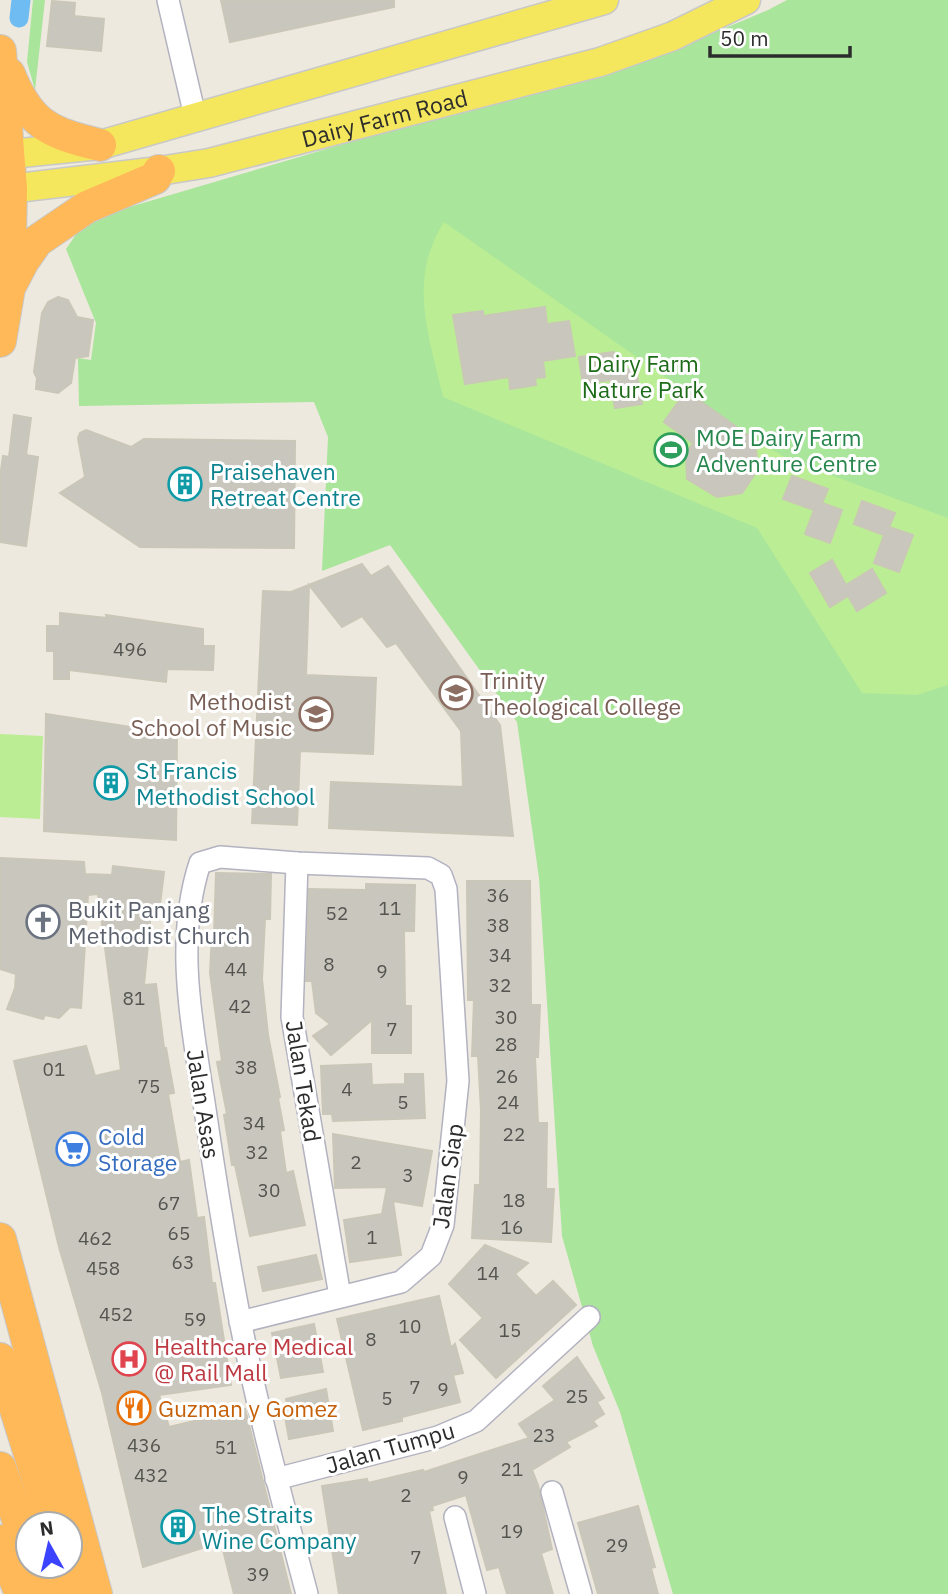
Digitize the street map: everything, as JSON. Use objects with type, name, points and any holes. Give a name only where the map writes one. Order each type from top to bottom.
[{"type":"highway","points":[[0,52],[19,99],[33,116],[45,126],[68,137],[100,145]]},
{"type":"highway","points":[[0,52],[9,288],[0,341]]},
{"type":"highway","points":[[9,288],[37,241],[87,207],[155,178],[159,171]]},
{"type":"highway","points":[[0,1239],[96,1594]]},
{"type":"highway","points":[[0,1359],[48,1510]]},
{"type":"highway","points":[[0,1468],[15,1510]]},
{"type":"highway","points":[[0,1541],[21,1594]]},
{"type":"main road","points":[[5,153],[100,145],[604,0]]},
{"type":"main road","name":"Dairy Farm Road","points":[[6,190],[159,171],[245,154],[600,62],[673,36],[746,0]]},
{"type":"street","points":[[168,0],[195,116]]},
{"type":"street","name":"Jalan Asas","points":[[307,1594],[276,1479],[240,1322],[216,1181],[186,978],[190,892],[200,863],[220,857],[428,868],[441,875],[446,888]]},
{"type":"street","name":"Jalan Tekad","points":[[297,863],[292,1017],[340,1296]]},
{"type":"street","name":"Jalan Siap","points":[[240,1322],[401,1282],[431,1256],[443,1225],[458,1081],[446,888]]},
{"type":"street","name":"Jalan Tumpu","points":[[276,1479],[438,1437],[476,1421],[589,1317]]},
{"type":"street","points":[[552,1492],[580,1594]]},
{"type":"street","points":[[455,1517],[475,1594]]},
{"type":"green space","points":[[33,0],[45,0],[35,90],[27,62]]},
{"type":"green space","name":"Dairy Farm Nature Park","points":[[787,0],[948,0],[948,1594],[673,1594],[620,1412],[593,1346],[562,1236],[539,878],[517,722],[390,545],[322,571],[328,437],[314,402],[79,406],[78,358],[91,360],[96,323],[66,249],[77,233],[99,216],[459,110],[644,62]]},
{"type":"green space","name":"MOE Dairy Farm Adventure Centre","points":[[444,222],[755,440],[790,460],[948,518],[948,685],[917,695],[862,693],[757,528],[443,397],[427,330],[424,287],[426,265]]},
{"type":"green space","points":[[0,734],[43,736],[40,819],[0,817]]},
{"type":"building","points":[[221,0],[394,0],[394,7],[230,42]]},
{"type":"building","points":[[52,1],[75,3],[74,16],[104,19],[101,51],[47,46]]},
{"type":"building","points":[[58,297],[68,300],[77,317],[93,320],[88,356],[75,358],[71,383],[58,393],[36,389],[37,378],[34,372],[42,313],[48,302]]},
{"type":"building","points":[[545,307],[547,324],[569,321],[575,356],[543,361],[545,377],[535,378],[536,385],[510,389],[509,377],[465,384],[453,315],[483,311],[483,316]]},
{"type":"building","points":[[614,352],[617,371],[636,368],[642,404],[615,408],[610,380],[583,384],[579,357]]},
{"type":"building","points":[[686,391],[755,440],[758,469],[742,493],[717,497],[687,479],[686,454],[693,443],[664,422]]},
{"type":"building","points":[[14,415],[31,418],[26,455],[38,457],[26,546],[0,542],[0,477],[3,456],[9,457]]},
{"type":"building","name":"Praisehaven Retreat Centre","points":[[86,430],[131,447],[144,439],[295,441],[294,548],[140,547],[60,493],[85,477],[78,438],[80,433]]},
{"type":"building","points":[[792,476],[828,489],[822,503],[842,510],[830,543],[805,534],[814,510],[783,499]]},
{"type":"building","points":[[862,501],[895,513],[889,527],[913,535],[899,572],[874,563],[884,535],[854,524]]},
{"type":"building","points":[[832,560],[846,585],[872,569],[886,593],[857,611],[848,596],[830,607],[810,573]]},
{"type":"building","points":[[362,564],[371,576],[388,566],[500,725],[513,836],[329,828],[331,782],[463,787],[461,731],[396,643],[387,647],[362,616],[342,627],[309,585],[306,675],[376,678],[373,754],[300,751],[297,825],[252,823],[263,591],[291,592]]},
{"type":"building","points":[[60,613],[107,618],[106,615],[203,629],[203,646],[214,646],[213,670],[167,669],[166,682],[69,670],[69,679],[54,679],[54,651],[47,651],[47,626],[60,626]]},
{"type":"building","name":"St Francis Methodist School","points":[[46,714],[177,734],[176,840],[44,831]]},
{"type":"building","points":[[0,858],[84,862],[85,874],[112,875],[113,866],[164,872],[159,913],[151,912],[144,985],[156,984],[164,1048],[174,1093],[168,1094],[180,1162],[189,1160],[197,1218],[204,1217],[212,1283],[215,1283],[231,1385],[159,1395],[169,1427],[245,1409],[291,1594],[234,1594],[221,1542],[143,1567],[102,1393],[59,1247],[14,1061],[86,1046],[95,1076],[121,1070],[98,894],[88,895],[81,1008],[70,1007],[59,1018],[45,1015],[43,1019],[7,1009],[15,988],[16,974],[0,969]]},
{"type":"building","points":[[216,873],[271,874],[270,919],[265,919],[262,979],[268,1035],[280,1097],[278,1098],[284,1130],[280,1131],[286,1173],[293,1171],[305,1225],[250,1236],[235,1165],[232,1165],[224,1115],[227,1114],[217,1062],[222,1061],[210,973]]},
{"type":"building","points":[[467,881],[530,881],[531,1005],[540,1005],[538,1057],[535,1057],[538,1123],[547,1123],[546,1189],[554,1189],[551,1242],[472,1238],[475,1185],[480,1185],[481,1110],[478,1056],[472,1056],[474,1000],[468,1000]]},
{"type":"building","points":[[366,884],[415,885],[414,931],[404,931],[405,1006],[411,1006],[411,1053],[372,1053],[372,1020],[331,1055],[313,1036],[330,1024],[316,1013],[312,981],[306,981],[309,889],[366,890]]},
{"type":"building","points":[[371,1064],[372,1085],[405,1084],[405,1074],[423,1074],[425,1118],[333,1121],[332,1114],[323,1114],[321,1066]]},
{"type":"building","points":[[333,1134],[432,1151],[422,1206],[393,1201],[401,1255],[350,1262],[344,1220],[382,1214],[387,1187],[335,1188]]},
{"type":"building","points":[[485,1245],[528,1263],[515,1274],[536,1296],[553,1281],[576,1305],[496,1378],[460,1340],[483,1318],[449,1284]]},
{"type":"building","points":[[316,1255],[322,1279],[263,1291],[258,1267]]},
{"type":"building","points":[[439,1296],[451,1348],[455,1344],[463,1373],[453,1375],[460,1402],[402,1417],[402,1421],[363,1430],[337,1319]]},
{"type":"building","points":[[314,1324],[323,1372],[281,1378],[272,1333]]},
{"type":"building","points":[[577,1357],[604,1398],[597,1402],[604,1414],[593,1421],[597,1426],[566,1442],[570,1447],[532,1470],[538,1485],[552,1549],[541,1553],[553,1594],[507,1594],[499,1567],[487,1570],[466,1495],[432,1506],[433,1510],[429,1511],[446,1594],[339,1594],[322,1486],[367,1479],[368,1483],[423,1470],[424,1472],[529,1438],[519,1424],[555,1400],[543,1386]]},
{"type":"building","points":[[326,1389],[333,1431],[289,1439],[283,1405],[287,1404],[286,1399]]},
{"type":"building","points":[[638,1506],[655,1567],[651,1568],[658,1594],[598,1594],[578,1523]]},
{"type":"waterway","points":[[19,18],[21,0]]},
{"type":"place","name":"MOE Dairy Farm Adventure Centre","points":[[671,450]]},
{"type":"place","name":"Praisehaven Retreat Centre","points":[[185,484]]},
{"type":"place","name":"Trinity Theological College","points":[[456,693]]},
{"type":"place","name":"Methodist School of Music","points":[[316,714]]},
{"type":"place","name":"St Francis Methodist School","points":[[111,783]]},
{"type":"place","name":"Bukit Panjang Methodist Church","points":[[43,922]]},
{"type":"place","name":"Cold Storage","points":[[73,1149]]},
{"type":"place","name":"Healthcare Medical @ Rail Mall","points":[[129,1359]]},
{"type":"place","name":"Guzman y Gomez","points":[[134,1408]]},
{"type":"place","name":"The Straits Wine Company","points":[[178,1527]]}]
